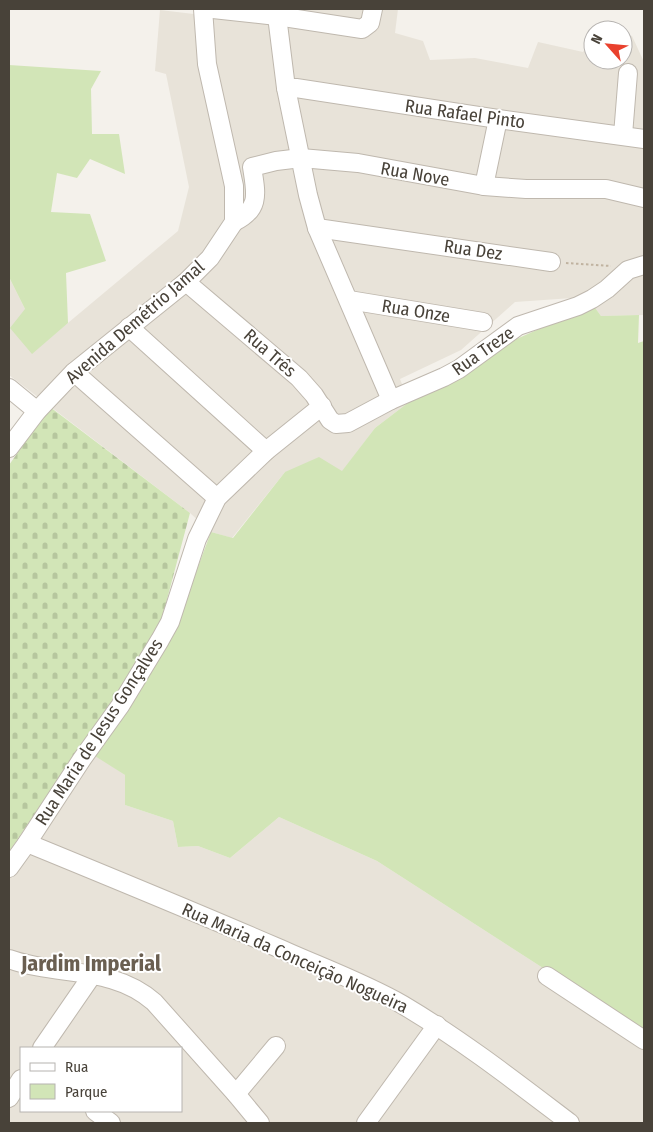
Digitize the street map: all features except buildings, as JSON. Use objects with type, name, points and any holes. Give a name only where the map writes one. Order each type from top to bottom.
[{"type":"street","points":[[203,9],[207,64],[234,186],[234,222]]},
{"type":"street","points":[[213,9],[278,12],[362,29],[370,23],[373,9]]},
{"type":"street","points":[[278,12],[286,88],[308,195],[317,228],[392,400]]},
{"type":"street","points":[[623,135],[628,73]]},
{"type":"street","name":"Rua Rafael Pinto","points":[[286,88],[644,138]]},
{"type":"street","points":[[484,186],[498,119]]},
{"type":"street","name":"Rua Nove","points":[[234,222],[243,218],[252,208],[256,193],[252,167],[276,160],[301,158],[358,164],[484,186],[526,190],[606,189],[644,198]]},
{"type":"street","name":"Avenida Demétrio Jamal","points":[[9,448],[37,411],[74,372],[186,282],[210,258],[234,222]]},
{"type":"street","name":"Rua Dez","points":[[317,228],[551,262]]},
{"type":"street","name":"Rua Treze","points":[[348,423],[459,369],[518,326],[578,306],[592,299],[636,267]]},
{"type":"street","name":"Rua Três","points":[[186,282],[299,378],[322,406],[330,420],[336,424],[348,423]]},
{"type":"street","name":"Rua Onze","points":[[348,300],[483,322]]},
{"type":"street","points":[[129,327],[266,451]]},
{"type":"street","points":[[74,372],[217,498]]},
{"type":"street","points":[[9,388],[37,411]]},
{"type":"street","name":"Rua Maria de Jesus Gonçalves","points":[[9,868],[120,706],[160,640],[170,622],[197,539],[217,498],[266,451],[322,406]]},
{"type":"street","name":"Rua Maria da Conceição Nogueira","points":[[27,843],[220,923],[349,979],[401,1004],[464,1044],[570,1123]]},
{"type":"street","points":[[9,959],[47,968],[93,974],[133,987],[144,993],[260,1123]]},
{"type":"street","points":[[43,1047],[93,974]]},
{"type":"street","points":[[547,976],[644,1040]]},
{"type":"street","points":[[366,1123],[436,1025]]},
{"type":"street","points":[[236,1094],[276,1046]]},
{"type":"street","points":[[9,1098],[20,1081]]},
{"type":"street","points":[[96,1112],[111,1123]]},
{"type":"path","points":[[551,262],[636,267]]},
{"type":"shaded area","points":[[204,9],[398,9],[395,33],[423,41],[430,60],[475,58],[528,68],[538,42],[583,52],[583,70],[633,70],[633,38],[644,62],[644,315],[601,316],[587,297],[515,302],[461,350],[400,379],[409,402],[375,428],[342,472],[285,472],[232,538],[211,532],[190,513],[9,375],[9,277],[25,309],[32,353],[178,231],[189,187],[166,74],[155,71],[160,10],[202,15]]},
{"type":"shaded area","points":[[81,745],[125,775],[125,805],[173,821],[178,847],[198,846],[230,858],[279,817],[377,861],[644,1033],[644,1123],[9,1123],[9,852]]},
{"type":"green space","points":[[9,65],[101,71],[91,89],[92,134],[119,134],[125,174],[90,159],[77,178],[57,173],[51,212],[90,214],[106,261],[66,273],[68,323],[32,354],[10,328],[25,309],[9,277]]},
{"type":"green space","points":[[593,305],[601,316],[639,315],[638,343],[644,341],[644,1033],[377,861],[279,817],[230,858],[198,846],[178,847],[173,821],[125,805],[125,775],[95,756],[171,639],[211,532],[233,538],[285,472],[319,457],[342,471],[375,428],[409,402],[406,394],[512,341]]},
{"type":"green space","points":[[50,407],[190,513],[157,637],[9,852],[9,465]]},
{"type":"district","name":"Jardim Imperial","points":[[91,963]]}]
